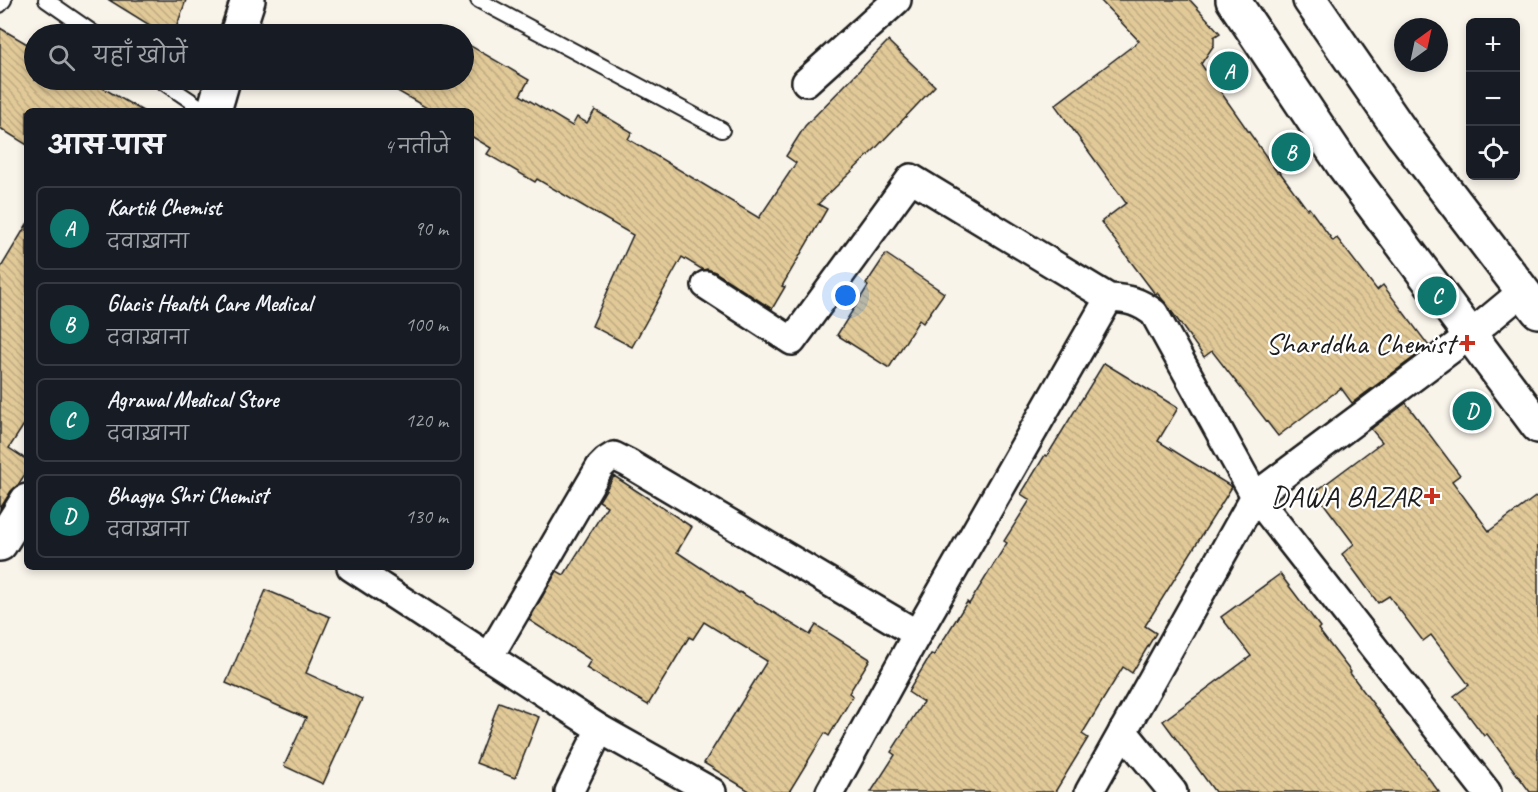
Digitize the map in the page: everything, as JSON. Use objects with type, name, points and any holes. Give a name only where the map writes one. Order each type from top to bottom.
[{"type":"main road","points":[[240,24],[248,0]]},
{"type":"main road","points":[[1233,0],[1344,166],[1538,426]]},
{"type":"main road","points":[[1310,0],[1402,133],[1531,301]]},
{"type":"main road","points":[[215,108],[221,90]]},
{"type":"main road","points":[[1,540],[24,506]]},
{"type":"street","points":[[806,82],[897,0]]},
{"type":"street","points":[[706,285],[792,341],[911,178],[1108,298],[1126,298],[1141,303],[1154,313],[1255,496],[1487,792]]},
{"type":"street","points":[[830,792],[1108,298]]},
{"type":"street","points":[[1089,792],[1255,496],[1470,335],[1531,301]]},
{"type":"street","points":[[489,657],[600,467],[614,456],[917,634]]},
{"type":"street","points":[[356,570],[600,729],[712,792]]},
{"type":"street","points":[[569,792],[600,729]]},
{"type":"street","points":[[1123,732],[1173,792]]},
{"type":"lane","points":[[0,5],[4,0]]},
{"type":"lane","points":[[46,0],[81,24]]},
{"type":"lane","points":[[478,0],[722,130]]},
{"type":"lane","points":[[175,90],[202,108]]},
{"type":"building","points":[[109,0],[186,0],[178,24],[148,24]]},
{"type":"building","points":[[1100,0],[1190,0],[1220,33],[1214,37],[1214,45],[1201,64],[1277,172],[1279,171],[1333,241],[1337,238],[1377,290],[1383,285],[1429,346],[1352,403],[1341,388],[1278,436],[1212,351],[1204,357],[1167,305],[1157,293],[1155,294],[1101,222],[1126,203],[1055,105],[1139,41]]},
{"type":"building","points":[[0,28],[24,42],[24,90],[106,90],[138,108],[24,108],[24,143],[0,128]]},
{"type":"building","points":[[888,41],[935,86],[818,204],[827,209],[782,286],[785,287],[772,309],[715,272],[703,270],[682,257],[632,347],[592,326],[633,235],[537,179],[535,182],[487,154],[491,148],[474,138],[474,108],[427,108],[396,90],[474,90],[474,48],[529,80],[520,95],[572,126],[577,117],[587,123],[595,110],[632,132],[628,139],[759,218],[796,163],[786,156],[805,126]]},
{"type":"building","points":[[24,229],[24,425],[9,448],[24,458],[24,476],[0,509],[0,269]]},
{"type":"building","points":[[886,254],[944,293],[923,323],[919,320],[889,368],[837,335]]},
{"type":"building","points":[[1104,363],[1178,408],[1158,441],[1232,487],[1145,626],[1156,633],[1132,673],[1123,667],[1082,734],[1088,738],[1055,792],[871,792],[895,755],[891,752],[923,702],[908,692],[967,602],[969,604],[1007,543],[1004,541],[1030,500],[1021,494]]},
{"type":"building","points":[[1406,403],[1460,475],[1452,481],[1489,531],[1538,495],[1538,792],[1530,792],[1487,734],[1484,736],[1454,696],[1469,685],[1431,635],[1423,641],[1389,596],[1378,603],[1342,554],[1354,544],[1315,492],[1382,442],[1371,429]]},
{"type":"building","points":[[614,476],[692,527],[677,552],[739,593],[810,635],[816,625],[870,659],[849,693],[853,696],[829,736],[825,733],[789,792],[751,792],[704,763],[767,661],[704,622],[693,639],[689,637],[648,705],[586,668],[591,660],[529,620],[557,571],[564,575],[607,506],[599,501]]},
{"type":"building","points":[[1280,574],[1439,792],[1215,792],[1163,721],[1251,656],[1221,617]]},
{"type":"building","points":[[266,590],[330,617],[306,673],[362,699],[323,784],[284,766],[306,718],[226,683]]},
{"type":"building","points":[[499,702],[539,717],[515,778],[476,763]]},
{"type":"place","name":"Kartik Chemist","points":[[1229,71]]},
{"type":"place","name":"Glacis Health Care Medical","points":[[1291,152]]},
{"type":"place","name":"Agrawal Medical Store","points":[[1437,296]]},
{"type":"place","name":"Sharddha Chemist","points":[[1467,343]]},
{"type":"place","name":"Bhagya Shri Chemist","points":[[1472,411]]},
{"type":"place","name":"DAWA BAZAR","points":[[1432,496]]}]
